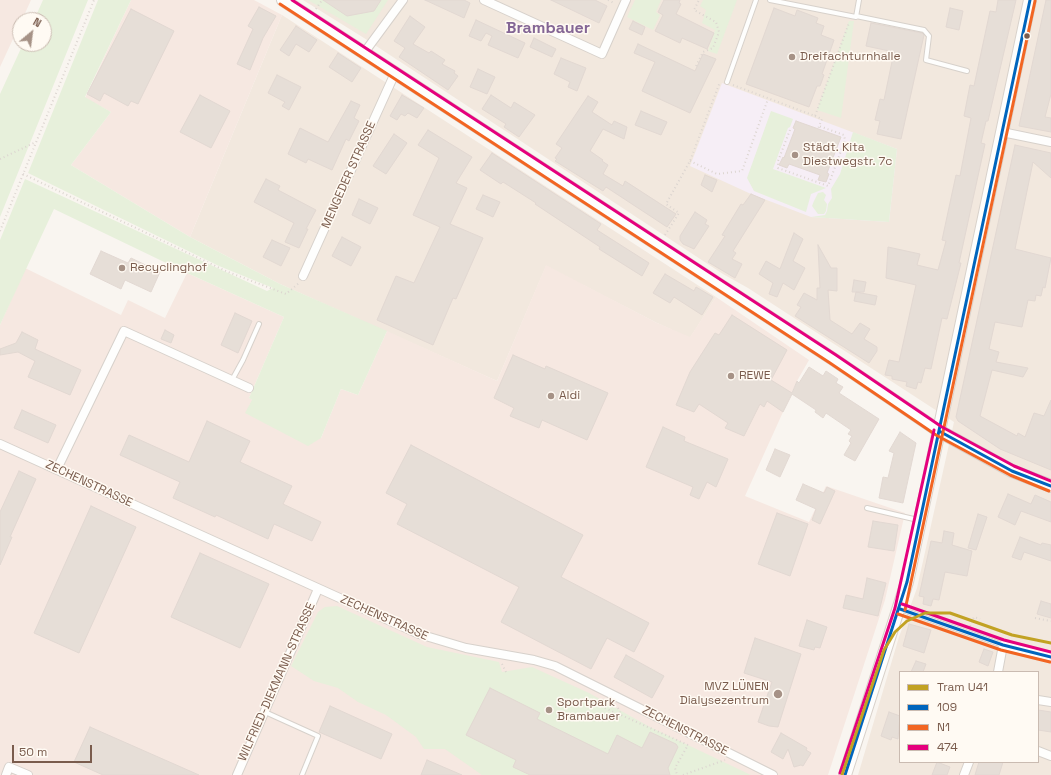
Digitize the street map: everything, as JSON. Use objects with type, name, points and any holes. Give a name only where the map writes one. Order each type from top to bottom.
[{"type":"main road","points":[[283,0],[659,245],[939,431],[1012,471],[1051,486]]},
{"type":"main road","points":[[845,775],[900,610],[1030,0]]},
{"type":"street","points":[[364,54],[403,0]]},
{"type":"street","points":[[484,0],[602,54],[626,0]]},
{"type":"street","name":"MENGEDER STRASSE","points":[[302,276],[395,73]]},
{"type":"street","points":[[1002,132],[1051,142]]},
{"type":"street","points":[[57,470],[124,331],[249,388]]},
{"type":"street","name":"ZECHENSTRASSE","points":[[0,444],[318,589],[440,642],[534,660],[555,666],[773,775]]},
{"type":"street","name":"WILFRIED-DIEKMANN-STRASSE","points":[[237,775],[318,589]]},
{"type":"street","points":[[998,671],[1003,645],[1051,658]]},
{"type":"street","points":[[1039,700],[1051,702]]},
{"type":"street","points":[[1039,751],[1051,756]]},
{"type":"street","points":[[964,775],[969,763]]},
{"type":"street","points":[[6,775],[9,767],[28,775]]},
{"type":"lane","points":[[727,82],[756,0]]},
{"type":"lane","points":[[770,0],[924,30],[929,36],[926,60],[967,71]]},
{"type":"lane","points":[[854,16],[859,0]]},
{"type":"lane","points":[[231,380],[243,360],[259,324]]},
{"type":"lane","points":[[867,508],[920,521]]},
{"type":"lane","points":[[900,610],[1003,645]]},
{"type":"lane","points":[[265,712],[318,736],[302,775]]},
{"type":"path","points":[[0,231],[94,0]]},
{"type":"path","points":[[696,66],[703,52],[713,48],[719,32],[716,22],[694,10],[699,0]]},
{"type":"path","points":[[814,116],[854,16]]},
{"type":"path","points":[[659,245],[679,213],[666,204],[690,161],[720,80],[822,119],[819,128],[844,135],[845,140],[828,186],[778,168],[778,161],[790,130]]},
{"type":"path","points":[[690,161],[717,174],[742,171],[768,99]]},
{"type":"path","points":[[0,159],[36,142]]},
{"type":"path","points":[[23,174],[228,272],[286,294],[298,286],[302,276]]},
{"type":"path","points":[[968,633],[974,617],[980,619]]},
{"type":"path","points":[[1035,618],[1051,621]]},
{"type":"path","points":[[612,694],[621,715]]},
{"type":"path","points":[[605,708],[688,745],[675,768],[677,775]]},
{"type":"path","points":[[683,775],[736,757]]},
{"type":"path","points":[[689,773],[694,775]]},
{"type":"shaded area","points":[[0,0],[31,0],[26,12],[12,12],[12,41],[0,67]]},
{"type":"shaded area","points":[[131,0],[254,0],[282,15],[190,237],[71,165],[111,112],[85,98]]},
{"type":"shaded area","points":[[303,0],[1051,0],[1051,775],[858,775],[899,637],[917,588],[954,422],[748,288],[723,274],[364,38]]},
{"type":"shaded area","points":[[282,15],[716,297],[690,338],[657,323],[546,266],[497,381],[280,284],[190,237]]},
{"type":"shaded area","name":"Städt. Kita Diestwegstr. 7c","points":[[722,83],[897,149],[889,222],[811,217],[751,194],[690,166]]},
{"type":"shaded area","points":[[546,265],[657,323],[690,337],[716,297],[809,360],[797,381],[745,496],[809,522],[826,486],[905,513],[885,600],[828,775],[0,775],[0,325],[25,268],[121,315],[128,300],[165,318],[187,273],[284,317],[249,398],[321,438],[341,389],[358,395],[387,331],[497,381]]},
{"type":"green space","points":[[43,0],[88,0],[0,217],[0,94],[19,52],[52,52],[52,12],[38,12]]},
{"type":"green space","points":[[98,0],[131,0],[85,97],[111,112],[71,165],[190,237],[280,284],[387,331],[358,395],[341,389],[321,438],[308,446],[245,413],[252,400],[249,398],[284,317],[187,273],[54,209],[0,325],[0,240],[25,179],[267,291],[273,288],[219,266],[28,173]]},
{"type":"green space","points":[[308,0],[388,0],[366,34]]},
{"type":"green space","points":[[635,0],[661,0],[656,12],[660,15],[653,30],[627,17]]},
{"type":"green space","points":[[703,0],[737,0],[717,54],[708,51],[715,30],[702,23],[706,10],[700,6]]},
{"type":"green space","points":[[849,21],[854,21],[841,118],[817,110]]},
{"type":"green space","points":[[771,111],[793,119],[790,127],[788,128],[773,169],[826,188],[811,194],[806,212],[754,191],[747,178]]},
{"type":"green space","points":[[853,132],[897,149],[889,222],[811,217],[825,215],[827,211],[828,204],[832,198],[831,189],[840,174]]},
{"type":"green space","points":[[823,192],[826,195],[824,200],[827,204],[826,211],[824,214],[818,214],[812,206],[818,193]]},
{"type":"green space","points":[[337,606],[427,647],[499,662],[502,672],[532,667],[589,693],[650,727],[751,775],[482,775],[445,749],[424,749],[416,737],[386,715],[358,702],[338,688],[314,681],[291,666],[318,612],[325,607]]},
{"type":"building","points":[[323,0],[381,0],[374,11],[347,16]]},
{"type":"building","points":[[425,0],[464,0],[470,3],[464,18]]},
{"type":"building","points":[[551,0],[595,0],[607,6],[599,23]]},
{"type":"building","points":[[664,0],[680,0],[679,3],[681,4],[676,14],[714,33],[707,49],[682,38],[680,43],[655,31],[663,15],[658,12]]},
{"type":"building","points":[[998,0],[1016,0],[988,121],[986,121],[981,143],[985,144],[959,263],[961,263],[947,319],[942,318],[931,369],[925,368],[921,383],[918,382],[916,389],[906,386],[907,382],[892,379],[892,376],[885,375],[889,360],[899,362],[916,285],[886,278],[888,247],[920,254],[917,265],[938,270],[946,241],[942,240],[956,175],[960,176],[971,118],[964,116],[970,85],[974,86],[990,11],[996,12]]},
{"type":"building","points":[[1046,0],[1051,0],[1051,94],[1045,117],[1051,118],[1051,132],[1019,126]]},
{"type":"building","points":[[259,7],[276,16],[263,38],[250,70],[237,64],[253,29],[248,26]]},
{"type":"building","name":"Dreifachturnhalle","points":[[774,8],[795,16],[797,10],[818,18],[816,23],[824,26],[821,35],[834,40],[822,74],[824,75],[820,86],[817,86],[809,107],[746,84]]},
{"type":"building","points":[[950,8],[963,11],[959,30],[946,27]]},
{"type":"building","points":[[131,9],[174,31],[138,104],[131,101],[128,106],[104,93],[100,101],[87,94]]},
{"type":"building","points":[[410,16],[425,27],[413,44],[429,53],[431,51],[445,60],[442,64],[455,71],[454,73],[458,76],[448,90],[399,57],[405,48],[394,41]]},
{"type":"building","points":[[476,20],[525,43],[518,58],[488,45],[492,36],[486,33],[481,41],[469,36]]},
{"type":"building","points":[[633,21],[645,27],[642,35],[629,29]]},
{"type":"building","points":[[871,23],[922,33],[924,35],[901,139],[877,134],[880,121],[875,120],[880,99],[884,100],[894,52],[866,46]]},
{"type":"building","points":[[296,26],[317,40],[309,52],[296,44],[289,56],[280,50]]},
{"type":"building","points":[[534,38],[556,49],[552,57],[530,47]]},
{"type":"building","points":[[638,44],[695,71],[703,54],[716,59],[690,113],[642,91],[655,62],[634,53]]},
{"type":"building","points":[[338,53],[361,68],[352,82],[329,67]]},
{"type":"building","points":[[561,58],[586,68],[577,91],[568,87],[570,82],[554,74]]},
{"type":"building","points":[[478,69],[495,77],[487,94],[470,87]]},
{"type":"building","points":[[277,75],[301,87],[289,110],[282,106],[285,102],[268,93]]},
{"type":"building","points":[[200,95],[230,111],[211,148],[180,132]]},
{"type":"building","points":[[402,95],[424,108],[417,118],[408,113],[405,116],[401,114],[397,120],[390,116]]},
{"type":"building","points":[[491,95],[511,108],[514,102],[535,115],[519,137],[504,127],[506,124],[482,109]]},
{"type":"building","points":[[588,96],[598,102],[592,112],[612,125],[614,121],[627,127],[624,139],[603,129],[590,151],[608,165],[603,174],[623,186],[625,181],[676,214],[667,227],[606,187],[603,191],[555,161],[557,159],[555,158],[562,148],[556,144]]},
{"type":"building","points":[[351,101],[360,105],[354,118],[359,121],[349,141],[346,139],[332,170],[308,159],[306,163],[288,154],[300,128],[328,142]]},
{"type":"building","points":[[641,111],[667,122],[661,135],[635,125]]},
{"type":"building","points":[[796,121],[841,137],[827,173],[829,174],[826,182],[818,180],[820,175],[789,164],[787,168],[779,165],[783,157],[784,158],[795,129],[793,128]]},
{"type":"building","points":[[428,130],[472,157],[456,183],[467,188],[450,224],[483,238],[456,299],[453,298],[433,345],[377,320],[396,276],[414,283],[440,227],[413,215],[439,158],[418,145]]},
{"type":"building","points":[[394,134],[407,143],[386,174],[373,166]]},
{"type":"building","points":[[1015,145],[1051,153],[1051,178],[1033,162],[1015,249],[1051,258],[1045,288],[1043,287],[1041,296],[1036,295],[1035,301],[1028,300],[1022,327],[995,322],[989,349],[999,352],[996,362],[1028,368],[1023,377],[992,370],[980,416],[1017,436],[1018,433],[1025,437],[1034,413],[1044,416],[1051,400],[1051,470],[1000,449],[958,421],[956,417]]},
{"type":"building","points":[[492,153],[601,224],[597,230],[649,263],[642,276],[599,249],[600,247],[535,204],[536,203],[503,182],[501,184],[480,170]]},
{"type":"building","points":[[705,175],[717,180],[712,192],[701,185]]},
{"type":"building","points":[[266,179],[280,186],[278,190],[316,210],[306,229],[308,229],[299,248],[285,242],[294,223],[254,202]]},
{"type":"building","points":[[751,194],[765,200],[733,251],[736,253],[732,259],[742,264],[735,278],[708,262],[725,236],[722,235],[741,204],[743,205]]},
{"type":"building","points":[[483,195],[500,202],[493,217],[476,209]]},
{"type":"building","points":[[359,199],[378,208],[370,224],[352,215]]},
{"type":"building","points":[[695,212],[707,220],[705,224],[709,226],[694,249],[683,244],[680,240],[680,236]]},
{"type":"building","points":[[794,233],[803,239],[793,261],[805,268],[794,290],[783,283],[777,297],[769,294],[773,283],[759,274],[766,261],[780,269]]},
{"type":"building","points":[[342,237],[361,247],[351,266],[332,256]]},
{"type":"building","points":[[272,240],[290,248],[281,266],[263,257]]},
{"type":"building","points":[[818,245],[831,268],[837,268],[837,291],[828,290],[830,320],[852,334],[860,323],[870,329],[864,339],[877,347],[877,351],[869,363],[795,316],[801,307],[797,305],[804,293],[817,300],[817,288],[820,288]]},
{"type":"building","name":"Recyclinghof","points":[[101,251],[128,263],[131,258],[160,272],[151,292],[125,280],[121,289],[90,274]]},
{"type":"building","points":[[665,274],[694,291],[696,287],[713,297],[702,315],[674,297],[670,303],[653,293]]},
{"type":"building","points":[[854,280],[866,282],[864,292],[852,292]]},
{"type":"building","points":[[856,292],[877,296],[875,305],[854,301]]},
{"type":"building","points":[[235,313],[252,321],[238,353],[221,345]]},
{"type":"building","name":"REWE","points":[[732,315],[787,350],[771,380],[792,393],[797,381],[799,383],[809,367],[823,376],[826,371],[838,379],[836,383],[843,387],[839,393],[879,419],[855,461],[844,455],[851,443],[849,441],[852,436],[848,434],[851,430],[826,413],[823,418],[815,412],[816,410],[792,394],[783,412],[767,401],[764,407],[760,404],[744,436],[725,428],[728,423],[699,404],[694,412],[676,405],[690,372],[715,333],[719,335]]},
{"type":"building","points":[[165,330],[174,335],[171,343],[161,339]]},
{"type":"building","points":[[22,332],[38,340],[35,349],[81,370],[70,395],[28,377],[35,361],[18,352],[0,355],[0,349],[16,343]]},
{"type":"building","name":"Aldi","points":[[513,355],[545,369],[546,366],[608,393],[587,440],[542,420],[539,428],[510,416],[514,408],[494,398]]},
{"type":"building","points":[[22,410],[56,425],[48,443],[14,428]]},
{"type":"building","points":[[207,421],[250,441],[240,462],[292,486],[283,504],[321,522],[312,541],[274,524],[268,539],[216,515],[215,517],[173,498],[180,482],[120,455],[129,435],[189,462]]},
{"type":"building","points":[[663,427],[685,437],[684,441],[728,459],[716,487],[707,482],[699,499],[690,495],[693,487],[646,467]]},
{"type":"building","points":[[900,432],[916,443],[903,503],[879,498],[883,477],[888,478],[894,453],[889,451]]},
{"type":"building","points":[[411,445],[583,535],[561,577],[649,623],[634,652],[607,638],[591,669],[501,622],[519,587],[397,524],[407,504],[386,493]]},
{"type":"building","points":[[775,449],[790,455],[780,477],[766,470]]},
{"type":"building","points":[[19,471],[36,479],[10,537],[12,537],[0,565],[0,512]]},
{"type":"building","points":[[803,484],[824,493],[827,487],[835,491],[820,524],[812,520],[816,509],[796,500]]},
{"type":"building","points":[[1008,494],[1031,504],[1035,495],[1051,502],[1051,522],[1021,511],[1015,525],[998,517]]},
{"type":"building","points":[[91,506],[136,527],[79,653],[34,633]]},
{"type":"building","points":[[777,513],[808,524],[790,576],[758,564]]},
{"type":"building","points":[[978,514],[987,517],[976,550],[968,548]]},
{"type":"building","points":[[873,521],[898,525],[894,551],[868,547]]},
{"type":"building","points":[[944,531],[954,533],[952,545],[972,551],[967,576],[945,572],[939,600],[933,599],[931,606],[923,604],[924,597],[919,596],[931,541],[942,543]]},
{"type":"building","points":[[1020,537],[1041,545],[1042,543],[1051,545],[1051,561],[1024,552],[1021,560],[1012,557]]},
{"type":"building","points":[[200,553],[269,584],[240,648],[171,617]]},
{"type":"building","points":[[867,578],[886,583],[878,616],[843,608],[846,595],[863,599]]},
{"type":"building","points":[[1041,601],[1051,604],[1051,618],[1037,614]]},
{"type":"building","points":[[807,620],[827,627],[820,648],[815,647],[814,650],[799,646]]},
{"type":"building","points":[[909,624],[931,630],[924,653],[903,646]]},
{"type":"building","points":[[755,638],[801,654],[778,727],[769,726],[758,722],[772,682],[744,673]]},
{"type":"building","points":[[984,649],[993,652],[988,666],[979,662]]},
{"type":"building","points":[[626,655],[664,676],[652,698],[614,677]]},
{"type":"building","points":[[916,661],[926,664],[923,671],[911,671]]},
{"type":"building","points":[[490,688],[540,713],[537,719],[608,754],[617,735],[642,748],[650,732],[676,744],[678,747],[668,768],[670,775],[530,775],[513,767],[516,760],[466,735]]},
{"type":"building","points":[[330,706],[392,734],[381,759],[319,732]]},
{"type":"building","points":[[1039,710],[1051,712],[1051,732],[1039,730]]},
{"type":"building","points":[[889,712],[899,716],[898,739],[892,737],[891,740],[881,736]]},
{"type":"building","points":[[90,727],[199,775],[103,775],[74,762]]},
{"type":"building","points":[[781,733],[807,748],[806,750],[811,753],[803,766],[801,765],[794,767],[788,749],[783,759],[771,752]]},
{"type":"building","points":[[427,760],[462,775],[421,775]]},
{"type":"building","points":[[937,763],[950,767],[947,775],[932,775]]},
{"type":"building","points":[[979,763],[1003,763],[999,775],[975,775]]},
{"type":"tram line","name":"U41","points":[[842,775],[884,650],[895,632],[907,621],[925,613],[950,613],[1012,635],[1051,643]]},
{"type":"transit line","name":"474","points":[[292,0],[836,355],[942,427],[1014,466],[1051,481]]},
{"type":"transit line","name":"109","points":[[845,775],[907,582],[1030,0]]},
{"type":"transit line","name":"N1","points":[[905,610],[1035,1]]},
{"type":"transit line","name":"N1","points":[[280,4],[830,363],[936,435],[1010,475],[1049,491]]},
{"type":"transit line","name":"474","points":[[840,773],[895,608],[934,430]]},
{"type":"transit line","name":"109","points":[[939,431],[1012,471],[1051,486]]},
{"type":"transit line","name":"474","points":[[902,604],[1004,640],[1051,652]]},
{"type":"transit line","name":"109","points":[[900,609],[1003,645],[1051,657]]},
{"type":"transit line","name":"N1","points":[[898,614],[1001,650],[1050,662]]},
{"type":"place","name":"Dreifachturnhalle","points":[[792,57]]},
{"type":"place","name":"Städt. Kita Diestwegstr. 7c","points":[[795,155]]},
{"type":"place","name":"Recyclinghof","points":[[122,268]]},
{"type":"place","name":"REWE","points":[[731,376]]},
{"type":"place","name":"Aldi","points":[[551,396]]},
{"type":"place","name":"MVZ LÜNEN Dialysezentrum","points":[[778,694]]},
{"type":"place","name":"Sportpark Brambauer","points":[[549,710]]},
{"type":"district","name":"Brambauer","points":[[548,29]]}]
